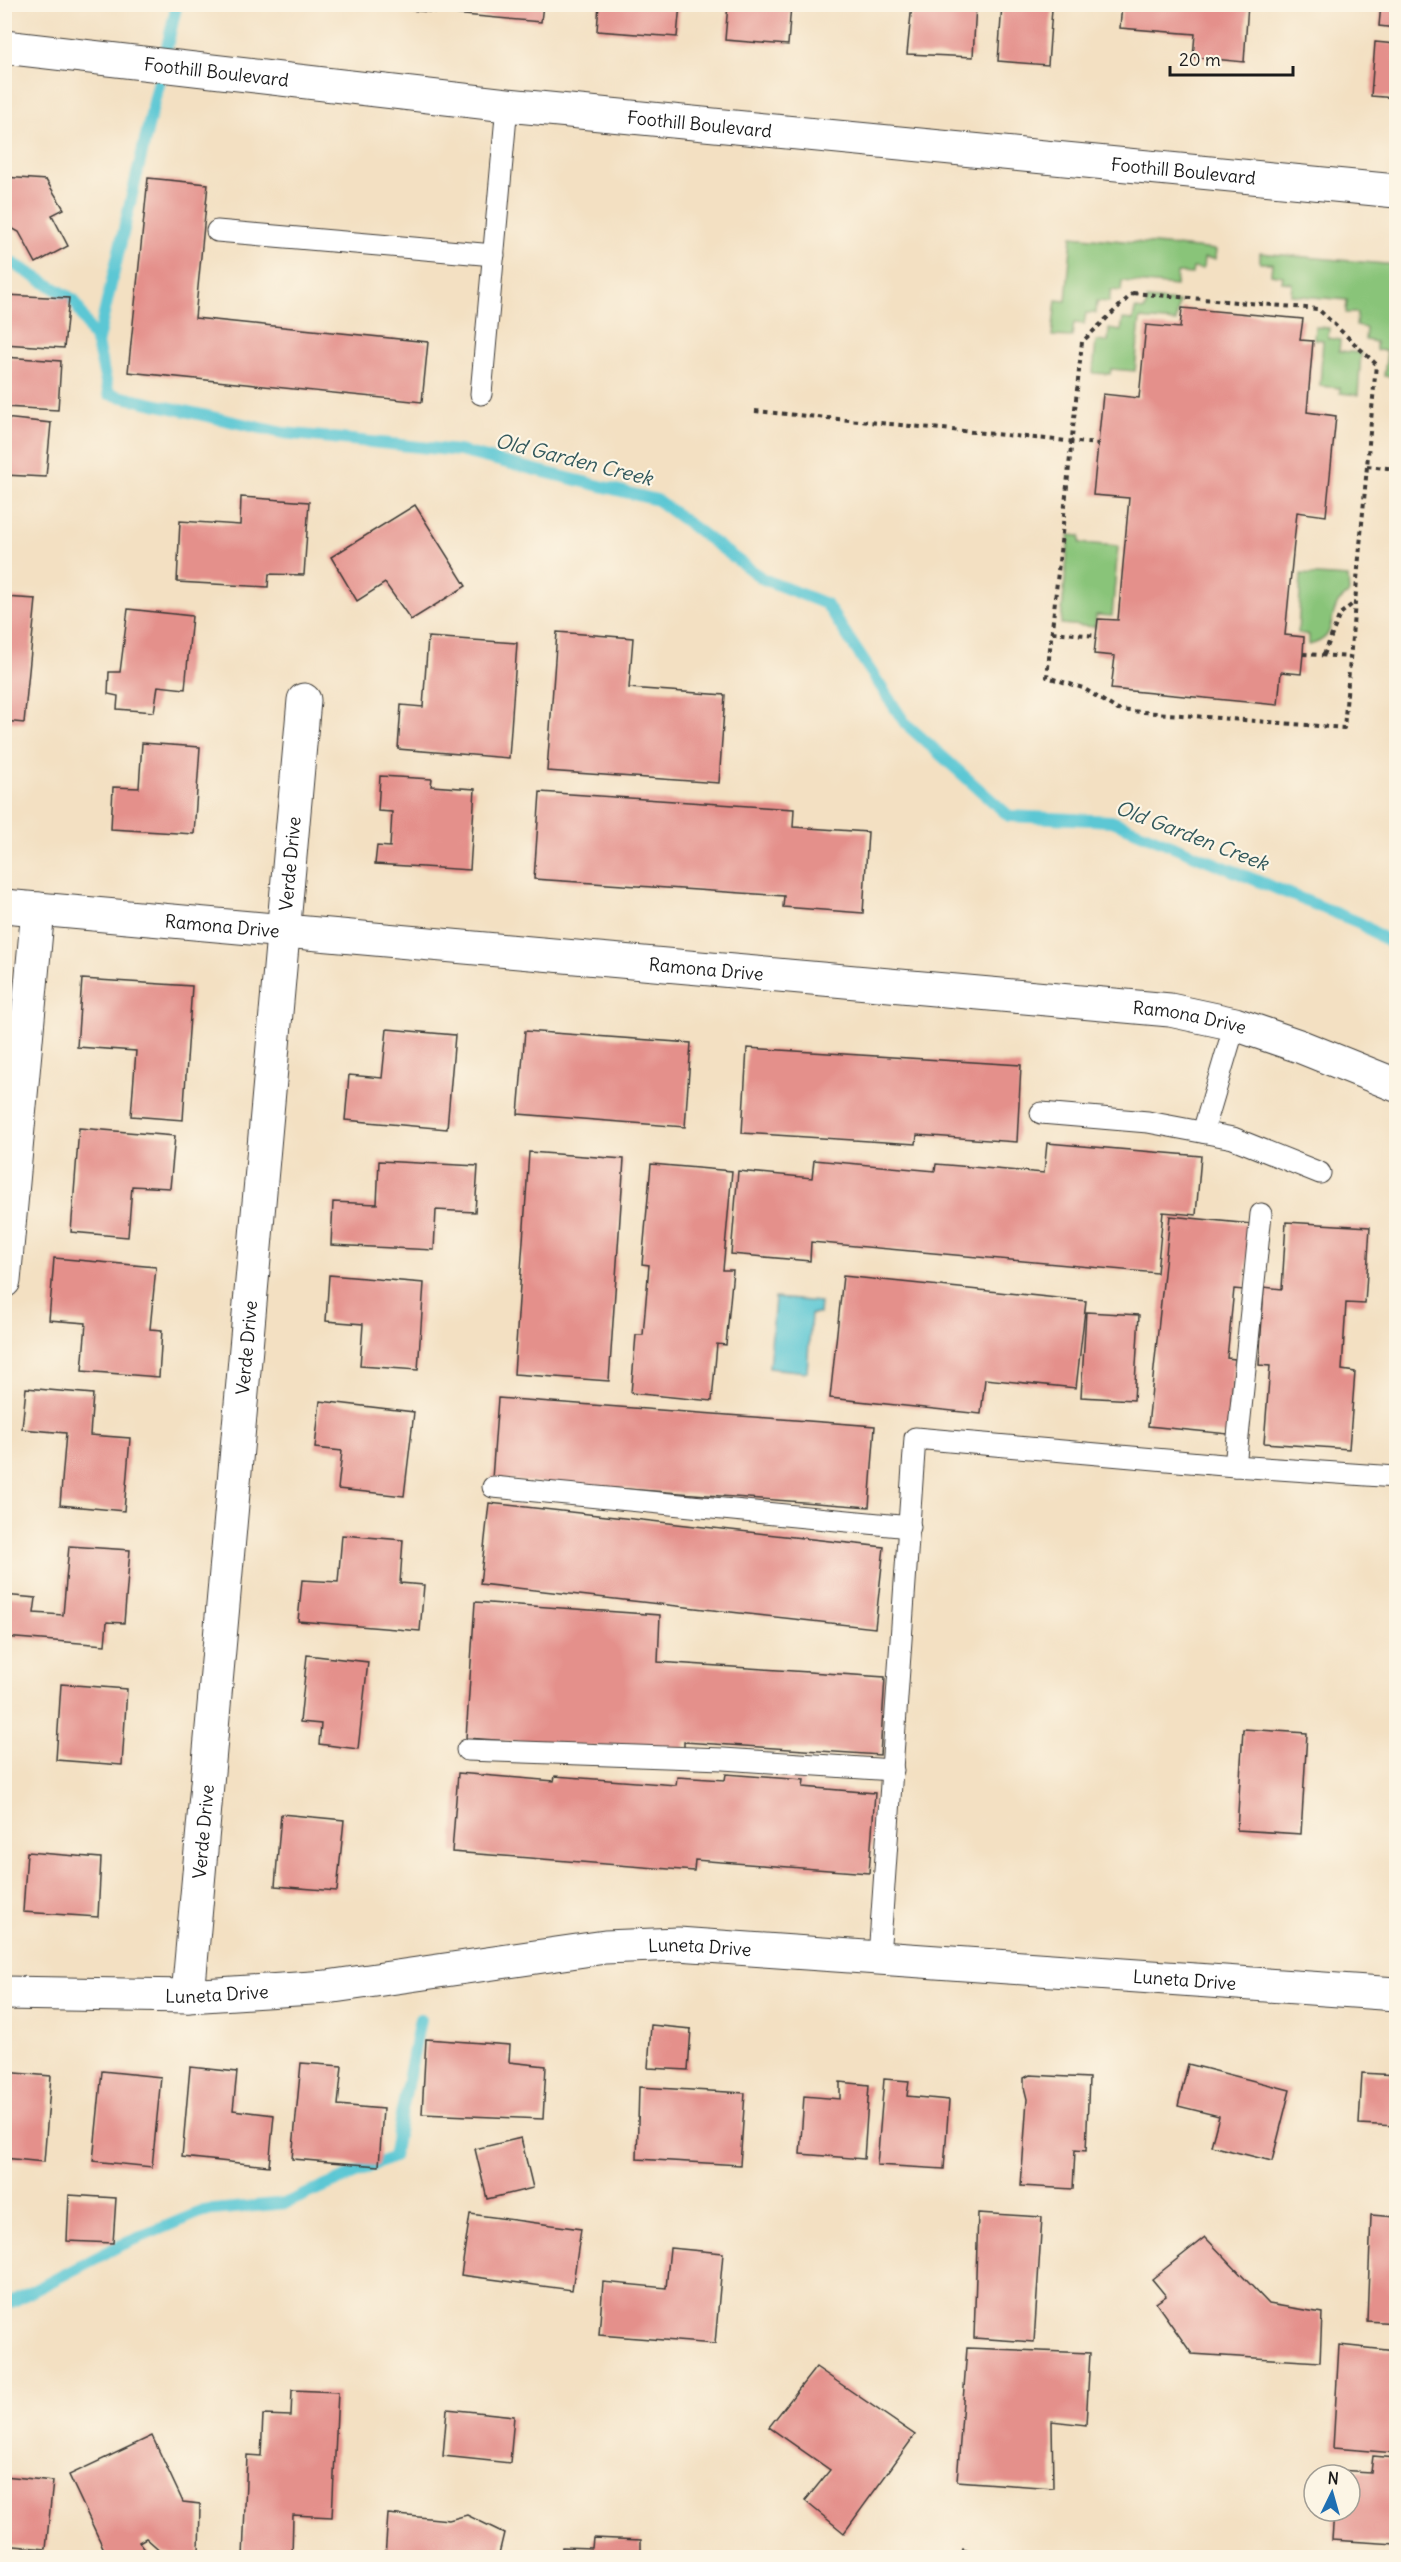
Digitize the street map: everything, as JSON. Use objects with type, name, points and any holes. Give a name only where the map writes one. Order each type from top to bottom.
[{"type":"street","name":"Foothill Boulevard","points":[[4,47],[507,105],[1396,191]]},
{"type":"street","name":"Verde Drive","points":[[188,1996],[304,700]]},
{"type":"street","name":"Ramona Drive","points":[[4,906],[1170,1010],[1236,1024],[1299,1046],[1396,1085]]},
{"type":"street","points":[[4,1281],[38,909]]},
{"type":"street","name":"Luneta Drive","points":[[4,1993],[188,1996],[327,1987],[605,1947],[678,1944],[879,1957],[992,1968],[1396,1994]]},
{"type":"lane","points":[[481,394],[507,105]]},
{"type":"lane","points":[[216,231],[494,255]]},
{"type":"lane","points":[[1203,1132],[1236,1024]]},
{"type":"lane","points":[[1041,1113],[1148,1122],[1233,1138],[1320,1173]]},
{"type":"lane","points":[[1235,1466],[1261,1214]]},
{"type":"lane","points":[[879,1957],[915,1437],[1235,1466],[1396,1477]]},
{"type":"lane","points":[[492,1487],[910,1527]]},
{"type":"lane","points":[[467,1750],[723,1759],[893,1770]]},
{"type":"path","points":[[1133,293],[1318,309],[1376,364],[1367,466],[1344,728],[1118,710],[1083,688],[1047,677],[1082,342],[1133,293]]},
{"type":"path","points":[[755,411],[1098,444]]},
{"type":"path","points":[[1367,466],[1396,468]]},
{"type":"path","points":[[1324,655],[1340,614],[1355,602]]},
{"type":"path","points":[[1052,632],[1096,636]]},
{"type":"path","points":[[1303,654],[1350,657]]},
{"type":"green space","points":[[1072,236],[1216,250],[1215,259],[1204,258],[1203,269],[1193,268],[1192,274],[1177,273],[1176,286],[1122,281],[1121,291],[1111,290],[1109,302],[1097,301],[1096,313],[1086,313],[1084,324],[1074,323],[1072,337],[1052,336],[1056,300],[1066,301]]},
{"type":"green space","points":[[1260,253],[1396,265],[1396,377],[1384,376],[1387,351],[1376,350],[1376,342],[1365,340],[1366,328],[1356,326],[1357,313],[1346,313],[1347,300],[1291,295],[1292,283],[1282,282],[1283,276],[1271,274],[1272,263],[1260,263]]},
{"type":"green space","points":[[1147,299],[1179,302],[1176,322],[1140,319],[1135,371],[1111,369],[1110,374],[1093,373],[1096,341],[1108,342],[1109,329],[1121,331],[1123,319],[1133,320],[1135,309],[1145,310]]},
{"type":"green space","points":[[1315,327],[1329,328],[1328,338],[1340,340],[1339,351],[1361,353],[1358,395],[1340,393],[1340,388],[1320,386],[1323,340],[1314,339]]},
{"type":"green space","points":[[1069,535],[1080,536],[1080,543],[1118,546],[1112,616],[1096,615],[1095,627],[1061,624]]},
{"type":"green space","points":[[1301,574],[1348,577],[1349,593],[1338,603],[1328,634],[1318,642],[1309,645],[1309,635],[1298,633]]},
{"type":"water","points":[[775,1298],[820,1302],[819,1314],[811,1314],[807,1372],[769,1368]]},
{"type":"building","points":[[341,4],[543,4],[541,22]]},
{"type":"building","points":[[599,4],[680,4],[677,37],[597,31]]},
{"type":"building","points":[[728,4],[791,4],[788,45],[725,40]]},
{"type":"building","points":[[912,4],[976,4],[973,57],[907,54]]},
{"type":"building","points":[[1002,4],[1030,4],[1029,7],[1052,9],[1048,65],[998,61]]},
{"type":"building","points":[[1122,4],[1248,4],[1244,62],[1193,57],[1195,34],[1120,28]]},
{"type":"building","points":[[1381,4],[1396,4],[1396,28],[1379,26]]},
{"type":"building","points":[[1375,42],[1396,44],[1396,98],[1371,96]]},
{"type":"building","points":[[4,177],[46,180],[64,209],[52,215],[68,246],[36,263],[19,232],[4,224]]},
{"type":"building","points":[[148,178],[208,184],[195,318],[428,342],[422,402],[128,372]]},
{"type":"building","points":[[4,295],[69,298],[64,348],[4,344]]},
{"type":"building","points":[[1182,308],[1303,319],[1300,340],[1313,341],[1307,412],[1336,416],[1326,516],[1297,512],[1285,635],[1304,637],[1303,654],[1301,674],[1281,672],[1278,705],[1111,689],[1115,656],[1094,654],[1098,619],[1118,620],[1129,498],[1093,495],[1103,394],[1139,398],[1146,325],[1180,328]]},
{"type":"building","points":[[4,357],[61,361],[58,410],[4,407]]},
{"type":"building","points":[[4,418],[51,423],[46,477],[4,475]]},
{"type":"building","points":[[241,497],[309,502],[304,575],[269,574],[268,587],[177,582],[180,521],[240,525]]},
{"type":"building","points":[[415,505],[466,586],[411,620],[385,583],[357,601],[331,557]]},
{"type":"building","points":[[4,597],[36,599],[24,723],[4,721]]},
{"type":"building","points":[[128,609],[192,616],[185,689],[158,686],[154,712],[117,709],[118,696],[108,694],[109,672],[120,672]]},
{"type":"building","points":[[557,632],[633,638],[629,688],[725,695],[719,783],[547,771]]},
{"type":"building","points":[[428,637],[517,643],[509,758],[398,749],[401,705],[423,707]]},
{"type":"building","points":[[142,743],[200,747],[194,834],[111,829],[113,787],[139,788]]},
{"type":"building","points":[[380,776],[432,779],[431,786],[475,789],[470,870],[375,864],[377,846],[390,847],[392,812],[378,811]]},
{"type":"building","points":[[540,792],[794,809],[793,827],[868,832],[863,913],[783,907],[784,896],[534,879]]},
{"type":"building","points":[[82,979],[192,986],[183,1120],[131,1116],[136,1051],[77,1047]]},
{"type":"building","points":[[387,1029],[455,1035],[447,1129],[345,1120],[349,1075],[382,1078]]},
{"type":"building","points":[[525,1031],[691,1043],[685,1127],[518,1114]]},
{"type":"building","points":[[747,1048],[1021,1065],[1017,1142],[917,1135],[916,1144],[742,1133]]},
{"type":"building","points":[[79,1128],[175,1136],[170,1188],[132,1186],[128,1237],[71,1232]]},
{"type":"building","points":[[1047,1143],[1201,1156],[1196,1215],[1163,1212],[1157,1273],[811,1242],[810,1261],[731,1254],[738,1171],[812,1178],[814,1160],[935,1171],[936,1164],[1044,1173]]},
{"type":"building","points":[[529,1152],[624,1159],[609,1381],[514,1374]]},
{"type":"building","points":[[379,1161],[478,1166],[475,1212],[436,1210],[434,1250],[331,1245],[333,1202],[377,1204]]},
{"type":"building","points":[[651,1164],[732,1171],[723,1270],[733,1270],[726,1345],[717,1344],[712,1401],[631,1393],[636,1335],[643,1335],[649,1265],[642,1264]]},
{"type":"building","points":[[1170,1216],[1251,1224],[1244,1290],[1234,1289],[1227,1358],[1235,1359],[1228,1434],[1148,1426]]},
{"type":"building","points":[[1286,1222],[1370,1227],[1365,1304],[1346,1303],[1342,1370],[1355,1372],[1349,1449],[1264,1443],[1270,1366],[1259,1365],[1264,1287],[1282,1289]]},
{"type":"building","points":[[54,1258],[156,1267],[150,1329],[162,1330],[159,1377],[82,1371],[86,1323],[49,1320]]},
{"type":"building","points":[[329,1275],[424,1283],[418,1370],[360,1366],[363,1324],[326,1321]]},
{"type":"building","points":[[843,1276],[1086,1301],[1076,1388],[985,1379],[981,1414],[830,1398]]},
{"type":"building","points":[[1086,1312],[1139,1315],[1134,1400],[1081,1397]]},
{"type":"building","points":[[26,1388],[93,1394],[90,1435],[130,1438],[124,1511],[60,1505],[66,1433],[22,1429]]},
{"type":"building","points":[[498,1398],[875,1426],[869,1507],[492,1479]]},
{"type":"building","points":[[320,1401],[414,1412],[404,1496],[338,1489],[342,1451],[315,1448]]},
{"type":"building","points":[[489,1503],[884,1547],[875,1628],[480,1584]]},
{"type":"building","points":[[342,1535],[403,1540],[400,1583],[424,1585],[420,1631],[298,1621],[302,1580],[338,1582]]},
{"type":"building","points":[[69,1546],[130,1550],[124,1623],[107,1622],[105,1645],[4,1637],[4,1595],[36,1598],[34,1613],[63,1615]]},
{"type":"building","points":[[475,1602],[660,1615],[658,1662],[885,1677],[880,1755],[684,1742],[684,1753],[466,1738]]},
{"type":"building","points":[[307,1655],[368,1662],[358,1749],[319,1744],[321,1724],[300,1722]]},
{"type":"building","points":[[61,1684],[127,1689],[122,1765],[56,1760]]},
{"type":"building","points":[[1243,1729],[1307,1733],[1301,1834],[1237,1830]]},
{"type":"building","points":[[458,1773],[554,1781],[555,1776],[676,1785],[677,1777],[725,1780],[726,1774],[804,1780],[803,1787],[875,1793],[869,1873],[695,1860],[694,1871],[452,1852]]},
{"type":"building","points":[[281,1814],[344,1820],[337,1891],[275,1886]]},
{"type":"building","points":[[27,1852],[101,1858],[98,1917],[23,1912]]},
{"type":"building","points":[[651,2025],[691,2029],[688,2070],[648,2068]]},
{"type":"building","points":[[426,2039],[510,2045],[509,2062],[546,2066],[543,2119],[422,2114]]},
{"type":"building","points":[[301,2063],[342,2066],[338,2105],[383,2109],[379,2166],[292,2159]]},
{"type":"building","points":[[1188,2064],[1290,2090],[1272,2161],[1211,2146],[1219,2116],[1178,2106]]},
{"type":"building","points":[[190,2067],[237,2072],[233,2110],[274,2115],[269,2166],[182,2157]]},
{"type":"building","points":[[102,2071],[161,2077],[152,2167],[93,2161]]},
{"type":"building","points":[[4,2072],[51,2076],[44,2162],[4,2158]]},
{"type":"building","points":[[1362,2073],[1396,2075],[1396,2126],[1359,2124]]},
{"type":"building","points":[[1030,2075],[1089,2078],[1086,2151],[1075,2150],[1073,2189],[1021,2186],[1027,2099],[1024,2078]]},
{"type":"building","points":[[884,2079],[909,2081],[907,2096],[949,2100],[944,2169],[877,2165]]},
{"type":"building","points":[[840,2082],[869,2085],[864,2159],[800,2154],[804,2096],[840,2099]]},
{"type":"building","points":[[639,2087],[745,2093],[740,2165],[637,2159]]},
{"type":"building","points":[[521,2138],[533,2188],[487,2199],[475,2149]]},
{"type":"building","points":[[69,2195],[116,2198],[113,2243],[67,2241]]},
{"type":"building","points":[[978,2213],[1042,2217],[1034,2342],[974,2338]]},
{"type":"building","points":[[470,2214],[581,2229],[572,2290],[461,2275]]},
{"type":"building","points":[[1371,2215],[1396,2217],[1396,2323],[1367,2321]]},
{"type":"building","points":[[1205,2237],[1269,2304],[1322,2313],[1320,2362],[1192,2354],[1156,2303],[1166,2296],[1152,2279]]},
{"type":"building","points":[[670,2248],[723,2253],[715,2344],[599,2335],[603,2282],[666,2288]]},
{"type":"building","points":[[1339,2345],[1396,2351],[1396,2453],[1333,2448]]},
{"type":"building","points":[[967,2348],[1090,2353],[1086,2425],[1052,2421],[1053,2488],[957,2481]]},
{"type":"building","points":[[816,2367],[915,2435],[844,2533],[805,2501],[830,2470],[769,2427]]},
{"type":"building","points":[[292,2390],[338,2392],[332,2517],[293,2515],[292,2558],[243,2558],[247,2455],[261,2456],[263,2415],[291,2416]]},
{"type":"building","points":[[447,2409],[514,2416],[510,2463],[443,2456]]},
{"type":"building","points":[[152,2436],[183,2502],[200,2504],[199,2555],[163,2553],[146,2538],[139,2542],[148,2553],[138,2558],[108,2558],[69,2475]]},
{"type":"building","points":[[1373,2456],[1396,2458],[1396,2544],[1332,2540],[1333,2523],[1362,2523],[1362,2471],[1371,2472]]},
{"type":"building","points":[[4,2476],[53,2481],[46,2549],[4,2545]]},
{"type":"building","points":[[388,2514],[449,2520],[467,2515],[504,2533],[498,2558],[385,2558]]},
{"type":"building","points":[[593,2538],[641,2540],[641,2553],[679,2558],[561,2558],[562,2547],[592,2548]]},
{"type":"building","points":[[963,2549],[985,2557],[985,2558],[960,2558]]},
{"type":"waterway","points":[[97,344],[177,4]]},
{"type":"waterway","name":"Old Garden Creek","points":[[4,258],[74,300],[97,344],[109,394],[283,433],[459,451],[657,500],[763,579],[826,604],[905,723],[1009,816],[1112,821],[1360,923],[1396,947]]},
{"type":"waterway","points":[[4,2306],[119,2246],[203,2211],[286,2203],[393,2157],[420,2019]]}]
